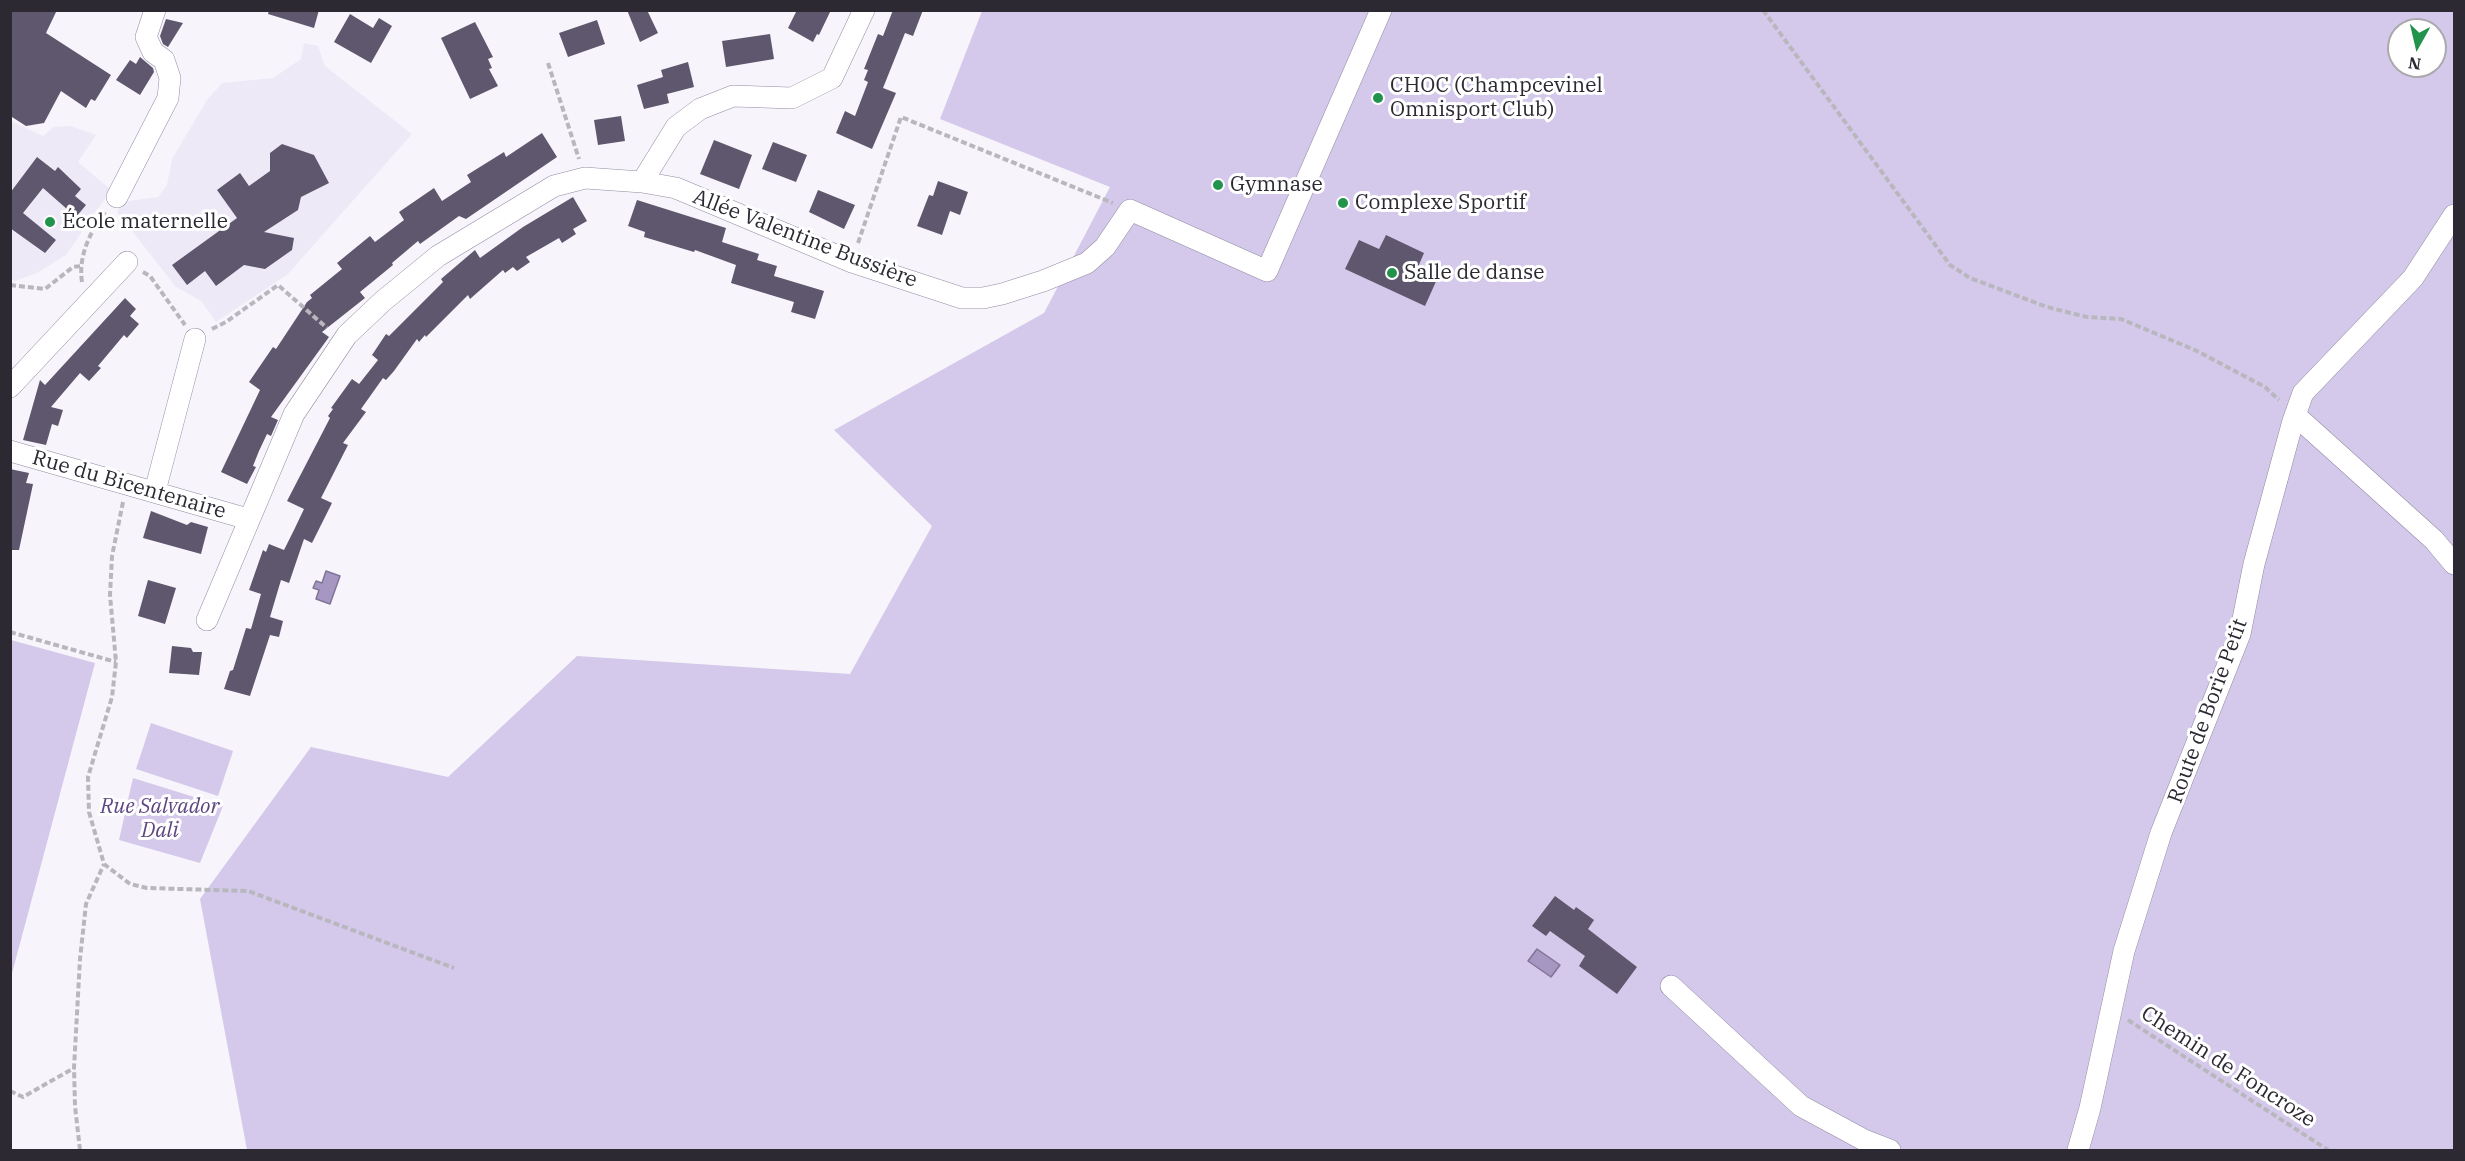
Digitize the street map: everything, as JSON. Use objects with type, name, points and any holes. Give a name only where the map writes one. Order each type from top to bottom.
[{"type":"street","points":[[117,197],[168,98],[170,78],[165,60],[153,52],[146,37],[155,10]]},
{"type":"street","points":[[207,620],[294,414],[347,335],[383,301],[438,256],[554,186],[585,178],[642,182],[676,127],[700,109],[734,96],[792,98],[832,78],[864,10]]},
{"type":"street","points":[[1130,210],[1266,271],[1381,10]]},
{"type":"street","name":"Allée Valentine Bussière","points":[[642,182],[676,188],[852,262],[962,298],[982,298],[1002,294],[1043,281],[1087,263],[1105,247],[1130,210]]},
{"type":"street","name":"Route de Borie Petit","points":[[2078,1150],[2090,1108],[2124,951],[2161,833],[2240,634],[2254,564],[2303,393],[2413,278],[2454,215]]},
{"type":"street","points":[[10,387],[128,262]]},
{"type":"street","points":[[155,491],[195,339]]},
{"type":"street","points":[[2295,415],[2434,540],[2454,564]]},
{"type":"street","name":"Rue du Bicentenaire","points":[[10,451],[248,519]]},
{"type":"street","points":[[1671,986],[1801,1106],[1863,1140],[1890,1150]]},
{"type":"path","points":[[1763,10],[1950,265],[1970,278],[2047,307],[2087,317],[2121,319],[2197,351],[2265,387],[2295,415]]},
{"type":"path","points":[[548,63],[585,178]]},
{"type":"path","points":[[852,262],[902,117],[1130,210]]},
{"type":"path","points":[[86,306],[81,266],[91,230],[117,197]]},
{"type":"path","points":[[128,262],[150,276],[195,339],[226,322],[278,285],[325,326]]},
{"type":"path","points":[[10,285],[45,289],[73,267],[81,266]]},
{"type":"path","points":[[127,484],[112,556],[110,595],[116,662],[112,697],[88,777],[89,812],[104,864],[130,884],[147,888],[248,891],[454,968]]},
{"type":"path","points":[[10,632],[116,662]]},
{"type":"path","points":[[80,1150],[74,1068],[77,994],[86,904],[104,864]]},
{"type":"path","name":"Chemin de Foncroze","points":[[2110,1008],[2328,1150]]},
{"type":"path","points":[[10,1090],[23,1097],[74,1068]]},
{"type":"shaded area","points":[[304,43],[318,46],[325,66],[412,134],[288,274],[216,322],[201,301],[176,287],[117,212],[121,202],[158,197],[167,185],[172,159],[207,100],[222,83],[273,78],[301,59]]},
{"type":"shaded area","name":"École maternelle","points":[[11,121],[43,136],[54,127],[71,126],[96,135],[78,162],[111,190],[66,255],[37,273],[15,281],[11,279]]},
{"type":"shaded area","points":[[326,571],[340,576],[330,604],[316,599],[319,590],[313,588],[316,581],[322,583]]},
{"type":"shaded area","points":[[1537,949],[1560,965],[1551,977],[1528,961]]},
{"type":"green space","points":[[982,11],[2454,11],[2454,1150],[247,1150],[200,899],[311,747],[448,777],[577,656],[850,674],[932,526],[834,430],[1044,313],[1110,187],[940,119]]},
{"type":"green space","points":[[10,640],[95,663],[11,977]]},
{"type":"green space","points":[[151,723],[233,751],[218,796],[136,769]]},
{"type":"green space","name":"Rue Salvador Dali","points":[[133,778],[223,806],[200,863],[119,840]]},
{"type":"building","points":[[10,10],[57,10],[46,33],[111,75],[95,101],[91,99],[86,108],[61,91],[44,123],[26,126],[12,117]]},
{"type":"building","points":[[269,10],[319,10],[314,28],[268,14]]},
{"type":"building","points":[[627,10],[647,10],[658,33],[640,42]]},
{"type":"building","points":[[797,10],[831,10],[813,42],[788,28]]},
{"type":"building","points":[[893,10],[923,10],[913,36],[905,33],[883,88],[896,93],[872,149],[836,133],[845,111],[855,116],[868,82],[864,80],[868,70],[864,69],[878,34],[883,36]]},
{"type":"building","points":[[350,14],[373,28],[379,18],[392,26],[371,63],[334,42]]},
{"type":"building","points":[[166,19],[183,23],[168,47],[163,44],[160,36]]},
{"type":"building","points":[[597,20],[605,44],[568,57],[559,33]]},
{"type":"building","points":[[475,22],[493,57],[488,59],[492,68],[489,69],[498,86],[470,99],[441,38]]},
{"type":"building","points":[[770,34],[774,59],[726,67],[722,41]]},
{"type":"building","points":[[140,57],[153,68],[154,72],[140,95],[116,80],[130,60],[136,64]]},
{"type":"building","points":[[688,62],[694,87],[667,94],[669,103],[644,109],[637,85],[663,77],[661,70]]},
{"type":"building","points":[[621,116],[625,141],[598,145],[594,120]]},
{"type":"building","points":[[542,133],[557,157],[466,219],[459,216],[420,244],[418,241],[360,292],[365,298],[322,332],[329,337],[271,417],[278,420],[271,436],[267,434],[253,466],[256,467],[247,484],[221,472],[260,390],[249,382],[273,347],[276,349],[312,298],[310,295],[342,269],[337,263],[370,236],[375,242],[404,220],[399,212],[434,188],[442,201],[471,182],[467,175],[504,152],[506,157]]},
{"type":"building","points":[[714,140],[752,155],[739,189],[700,174]]},
{"type":"building","points":[[773,142],[807,155],[796,182],[762,169]]},
{"type":"building","points":[[282,144],[314,155],[329,183],[301,197],[298,210],[264,232],[294,238],[292,250],[265,269],[244,265],[216,286],[205,271],[187,285],[172,265],[237,218],[217,190],[240,173],[249,186],[270,171],[270,153]]},
{"type":"building","points":[[37,157],[55,171],[58,167],[81,189],[75,196],[86,205],[76,217],[43,188],[23,213],[56,240],[45,253],[10,228],[10,193]]},
{"type":"building","points":[[938,181],[968,192],[960,215],[950,211],[942,235],[917,226],[929,195],[933,196]]},
{"type":"building","points":[[818,190],[855,205],[844,229],[809,212]]},
{"type":"building","points":[[573,197],[587,221],[573,229],[576,234],[562,243],[559,238],[526,257],[530,262],[517,271],[513,267],[505,273],[503,270],[470,299],[468,295],[426,337],[425,335],[419,342],[417,339],[394,371],[386,380],[383,378],[361,409],[366,412],[343,443],[348,445],[321,498],[332,503],[312,543],[304,539],[289,583],[281,580],[270,617],[283,621],[279,637],[270,635],[250,696],[224,689],[230,671],[233,670],[246,628],[251,629],[261,594],[249,590],[263,550],[266,552],[269,544],[284,550],[294,530],[304,509],[287,501],[330,418],[328,416],[333,409],[331,408],[352,379],[359,384],[378,360],[372,355],[386,334],[389,336],[443,282],[441,279],[475,250],[480,258],[523,227]]},
{"type":"building","points":[[637,200],[726,228],[722,242],[759,254],[757,260],[777,266],[774,276],[824,291],[815,319],[791,312],[794,302],[731,283],[736,265],[695,250],[694,252],[644,237],[645,232],[628,226]]},
{"type":"building","name":"Salle de danse","points":[[1386,235],[1424,253],[1418,267],[1438,277],[1425,306],[1345,269],[1359,240],[1379,249]]},
{"type":"building","points":[[125,298],[136,309],[130,316],[139,324],[127,338],[124,335],[98,366],[101,368],[89,381],[80,373],[51,407],[63,410],[58,426],[52,424],[46,445],[23,440],[40,380],[45,385]]},
{"type":"building","points":[[10,469],[29,473],[26,483],[33,484],[19,550],[10,550]]},
{"type":"building","points":[[151,511],[187,525],[191,522],[208,527],[201,554],[143,538]]},
{"type":"building","points":[[148,580],[176,588],[165,624],[138,616]]},
{"type":"building","points":[[172,646],[202,652],[199,675],[169,673]]},
{"type":"building","points":[[1555,896],[1574,910],[1576,907],[1594,920],[1588,929],[1637,967],[1617,994],[1579,966],[1585,956],[1550,931],[1546,936],[1532,926]]},
{"type":"place","name":"CHOC (Champcevinel Omnisport Club)","points":[[1378,98]]},
{"type":"place","name":"Gymnase","points":[[1218,185]]},
{"type":"place","name":"Complexe Sportif","points":[[1343,203]]},
{"type":"place","name":"École maternelle","points":[[50,222]]},
{"type":"place","name":"Salle de danse","points":[[1392,273]]}]
